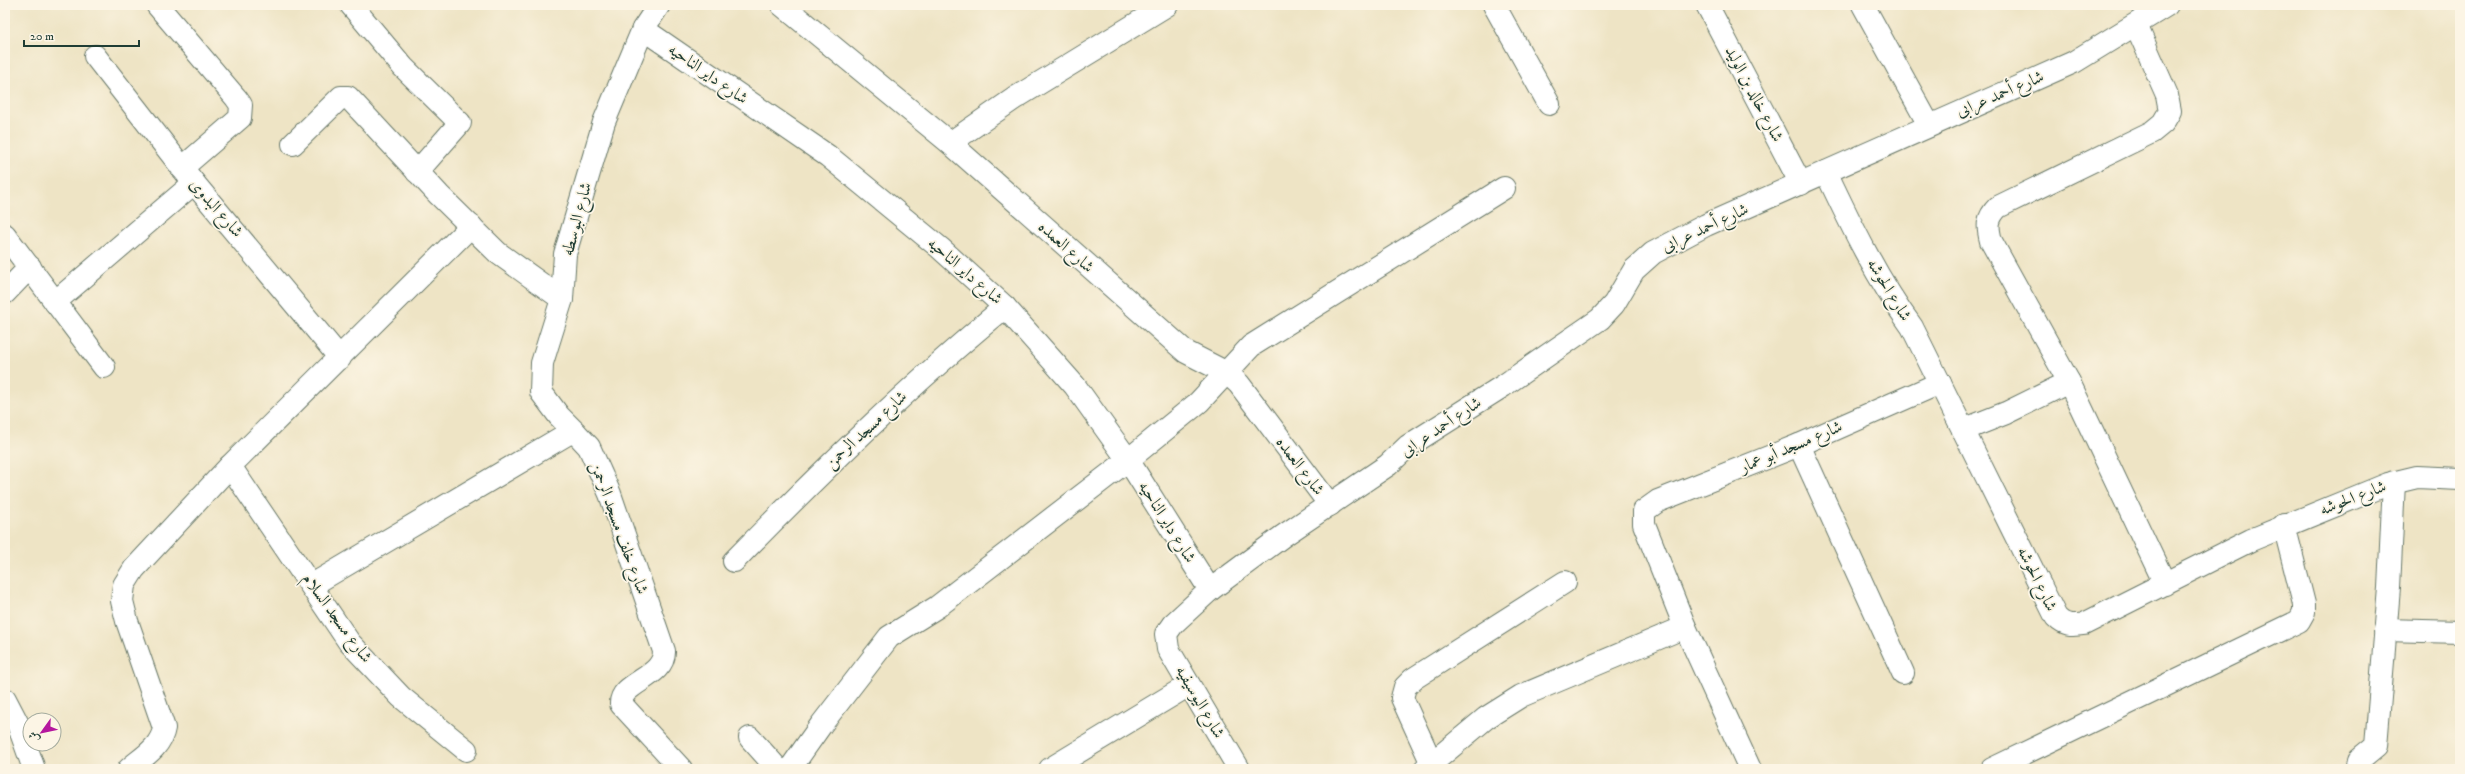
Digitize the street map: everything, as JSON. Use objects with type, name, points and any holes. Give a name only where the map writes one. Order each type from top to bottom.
[{"type":"street","points":[[55,302],[188,176],[240,118],[242,112],[236,98],[157,5]]},
{"type":"street","points":[[351,5],[403,67],[460,123],[417,172]]},
{"type":"street","name":"شارع البوسطه","points":[[575,432],[559,416],[541,392],[542,362],[562,299],[565,254],[600,136],[642,29],[659,5]]},
{"type":"street","name":"شارع العمده","points":[[782,5],[950,143],[1186,352],[1227,373],[1239,384],[1330,505]]},
{"type":"street","points":[[950,143],[1015,98],[1167,5]]},
{"type":"street","points":[[1494,5],[1549,104]]},
{"type":"street","name":"شارع خالد بن الوليد","points":[[1707,5],[1801,184]]},
{"type":"street","points":[[1863,5],[1929,125]]},
{"type":"street","name":"شارع أحمد عرابى","points":[[1166,634],[1173,624],[1210,590],[1388,465],[1408,446],[1504,386],[1600,318],[1614,304],[1634,270],[1653,253],[1706,225],[2074,62],[2167,5]]},
{"type":"street","points":[[2136,25],[2167,95],[2170,111],[2163,123],[2152,132],[1998,207],[1989,216],[1988,228],[1991,241],[2069,382],[2165,584]]},
{"type":"street","name":"شارع داير الناحيه","points":[[642,29],[828,156],[940,248],[1005,307],[1075,386],[1128,460],[1210,590]]},
{"type":"street","name":"شارع البدوى","points":[[95,56],[188,176],[340,358]]},
{"type":"street","points":[[293,144],[341,97],[345,95],[417,172],[498,253],[562,299]]},
{"type":"street","name":"شارع الحوشه","points":[[1826,172],[1852,225],[1894,301],[1912,327],[2056,617],[2063,624],[2072,626],[2084,624],[2284,525],[2394,482],[2417,477],[2460,479]]},
{"type":"street","points":[[790,769],[821,725],[889,637],[937,606],[1128,460],[1199,402],[1251,346],[1504,188]]},
{"type":"street","points":[[129,769],[163,738],[164,728],[127,621],[122,601],[124,585],[134,568],[230,466],[471,226]]},
{"type":"street","points":[[5,235],[104,367]]},
{"type":"street","points":[[5,293],[30,267]]},
{"type":"street","name":"شارع مسجد الرحمن","points":[[734,561],[833,459],[934,365],[1005,307]]},
{"type":"street","points":[[1963,430],[2006,413],[2069,382]]},
{"type":"street","name":"شارع مسجد أبو عمار","points":[[1685,628],[1644,524],[1644,511],[1658,501],[1799,445],[1940,383]]},
{"type":"street","points":[[312,585],[569,433],[575,432]]},
{"type":"street","name":"شارع خلف مسجد الرحمن","points":[[575,432],[588,447],[610,494],[664,651],[661,664],[624,693],[621,704],[681,769]]},
{"type":"street","points":[[1799,445],[1903,673]]},
{"type":"street","name":"شارع مسجد السلام","points":[[230,466],[312,585],[349,642],[401,697],[466,750]]},
{"type":"street","points":[[2357,769],[2359,760],[2376,746],[2394,482]]},
{"type":"street","points":[[1992,769],[2299,621],[2304,612],[2304,604],[2284,525]]},
{"type":"street","points":[[1565,582],[1413,679],[1405,687],[1402,698],[1429,766],[1486,718],[1522,696],[1685,628],[1750,769]]},
{"type":"street","points":[[2385,630],[2460,632]]},
{"type":"street","name":"شارع اليوسيفيه","points":[[1166,634],[1168,649],[1239,769]]},
{"type":"street","points":[[1050,769],[1189,685]]},
{"type":"street","points":[[5,701],[18,724],[34,769]]},
{"type":"street","points":[[750,738],[778,769]]}]
